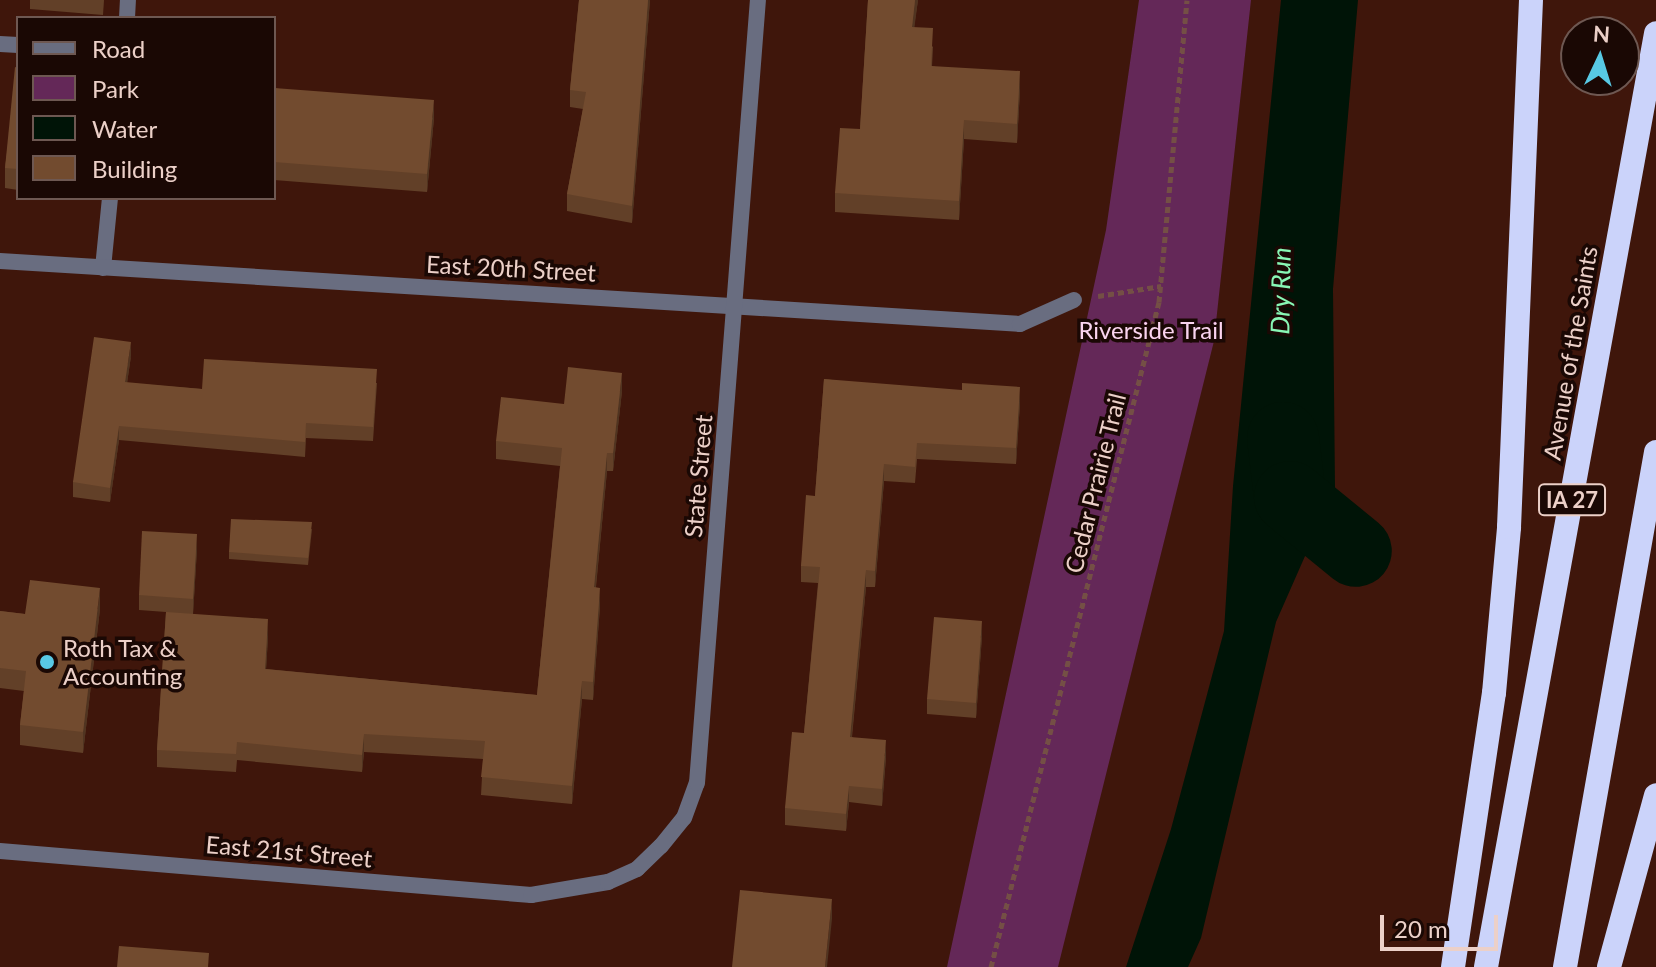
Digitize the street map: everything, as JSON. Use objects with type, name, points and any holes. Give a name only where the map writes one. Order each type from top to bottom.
[{"type":"highway","points":[[1453,967],[1494,693],[1509,527],[1531,0]]},
{"type":"highway","name":"Avenue of the Saints","points":[[1486,967],[1656,33]]},
{"type":"highway","points":[[1565,967],[1656,452]]},
{"type":"highway","points":[[1609,967],[1656,795]]},
{"type":"street","name":"State Street","points":[[574,891],[637,869],[684,818],[697,783],[758,0]]},
{"type":"street","points":[[103,268],[110,200]]},
{"type":"street","name":"East 20th Street","points":[[0,261],[1020,324],[1074,300]]},
{"type":"street","name":"East 21st Street","points":[[0,851],[531,895],[574,891]]},
{"type":"path","name":"Cedar Prairie Trail","points":[[991,967],[1161,286],[1187,0]]},
{"type":"path","points":[[1074,300],[1161,286]]},
{"type":"green space","name":"Riverside Trail","points":[[1139,0],[1251,0],[1214,341],[1058,967],[947,967],[1106,230]]},
{"type":"water","points":[[1281,0],[1358,0],[1333,289],[1335,488],[1276,622],[1201,938],[1188,967],[1126,967],[1171,829],[1224,631],[1233,486]]},
{"type":"building","points":[[579,0],[648,0],[632,206],[567,194],[586,92],[570,90]]},
{"type":"building","points":[[868,0],[915,0],[912,27],[933,28],[931,66],[1020,71],[1017,124],[964,120],[959,201],[835,193],[840,128],[860,129]]},
{"type":"building","points":[[15,67],[16,169],[5,168]]},
{"type":"building","points":[[276,88],[434,100],[427,174],[276,162]]},
{"type":"building","points":[[94,337],[131,342],[125,382],[202,389],[204,359],[377,369],[373,427],[306,423],[305,442],[119,426],[110,488],[73,482]]},
{"type":"building","points":[[568,367],[622,373],[613,453],[607,453],[594,587],[600,588],[593,682],[582,681],[572,786],[481,777],[485,741],[364,734],[362,755],[237,742],[236,754],[157,750],[166,612],[268,619],[265,669],[537,695],[562,448],[496,441],[501,397],[564,404]]},
{"type":"building","points":[[824,379],[962,390],[962,383],[1020,387],[1016,448],[917,443],[915,467],[884,464],[875,571],[866,570],[850,737],[886,740],[882,789],[849,786],[846,814],[785,808],[792,732],[804,733],[820,567],[801,566],[806,495],[815,496]]},
{"type":"building","points":[[231,519],[312,522],[308,558],[229,552]]},
{"type":"building","points":[[142,531],[197,534],[193,599],[139,595]]},
{"type":"building","name":"Roth Tax & Accounting","points":[[30,580],[100,588],[83,732],[20,725],[26,671],[0,668],[0,611],[25,614]]},
{"type":"building","points":[[934,617],[982,621],[976,703],[927,699]]},
{"type":"building","points":[[740,890],[832,899],[825,967],[732,967]]},
{"type":"building","points":[[119,946],[209,953],[208,967],[117,967]]},
{"type":"waterway","name":"Dry Run","points":[[1283,438],[1290,497],[1356,551]]},
{"type":"place","name":"Roth Tax & Accounting","points":[[47,662]]}]
